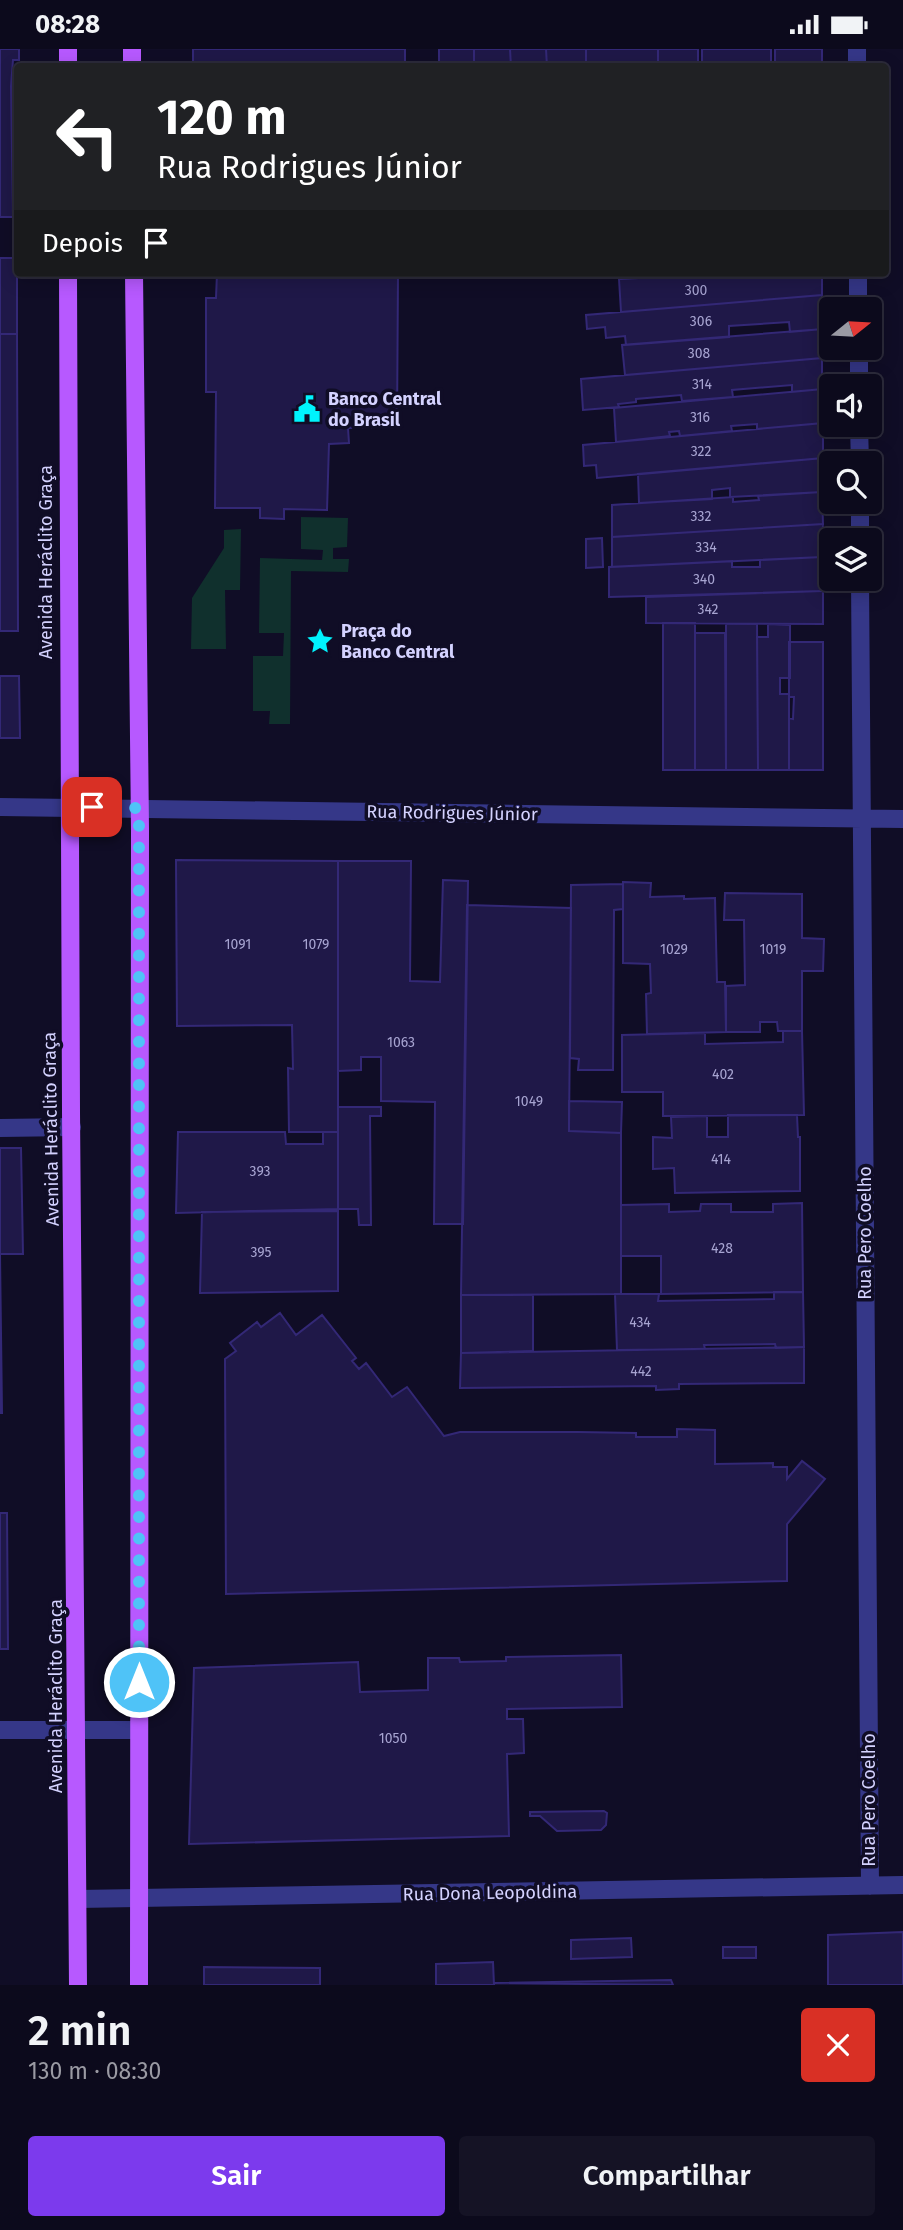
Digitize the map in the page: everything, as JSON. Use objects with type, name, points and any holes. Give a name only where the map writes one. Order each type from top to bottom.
[{"type":"main road","name":"Avenida Heráclito Graça","points":[[68,277],[68,807],[78,1985]]},
{"type":"main road","points":[[134,277],[139,808],[139,1985]]},
{"type":"street","points":[[858,277],[858,297]]},
{"type":"street","name":"Rua Pero Coelho","points":[[860,591],[870,1886]]},
{"type":"street","name":"Rua Rodrigues Júnior","points":[[0,807],[903,819]]},
{"type":"street","points":[[0,1128],[72,1127]]},
{"type":"street","points":[[0,1730],[139,1730]]},
{"type":"street","name":"Rua Dona Leopoldina","points":[[78,1899],[903,1885]]},
{"type":"green space","points":[[301,517],[348,518],[347,547],[333,548],[333,559],[349,559],[348,572],[291,571],[290,724],[269,724],[270,711],[253,711],[253,656],[283,656],[284,633],[259,633],[260,558],[322,560],[323,550],[301,549]]},
{"type":"green space","points":[[241,529],[240,590],[225,590],[226,649],[191,649],[192,598],[224,548],[224,530]]},
{"type":"building","points":[[0,49],[19,49],[19,60],[13,60],[11,86],[13,217],[0,217]]},
{"type":"building","points":[[193,49],[405,49],[405,63],[193,63]]},
{"type":"building","points":[[439,49],[474,49],[474,63],[439,63]]},
{"type":"building","points":[[474,49],[510,49],[511,63],[474,63]]},
{"type":"building","points":[[510,49],[546,49],[547,63],[511,63]]},
{"type":"building","points":[[546,49],[586,49],[586,63],[547,63]]},
{"type":"building","points":[[586,49],[658,49],[658,63],[586,63]]},
{"type":"building","points":[[658,49],[698,49],[698,63],[658,63]]},
{"type":"building","points":[[702,49],[771,49],[771,63],[702,63]]},
{"type":"building","points":[[775,49],[822,49],[822,63],[775,63]]},
{"type":"building","points":[[0,258],[14,258],[14,277],[17,277],[17,334],[0,334]]},
{"type":"building","name":"Banco Central do Brasil","points":[[217,277],[398,277],[397,427],[348,428],[349,443],[329,444],[327,510],[284,509],[284,519],[260,518],[260,508],[215,508],[216,392],[206,392],[206,298],[216,298]]},
{"type":"building","points":[[623,277],[656,277],[623,279]]},
{"type":"building","points":[[822,277],[822,295],[621,312],[619,279]]},
{"type":"building","points":[[822,295],[819,297],[819,329],[790,332],[789,322],[729,326],[729,337],[626,345],[625,336],[606,338],[605,327],[587,329],[586,315]]},
{"type":"building","points":[[819,329],[819,358],[625,375],[622,345]]},
{"type":"building","points":[[0,334],[17,334],[18,631],[0,631]]},
{"type":"building","points":[[819,358],[822,361],[819,389],[792,392],[792,385],[732,390],[733,397],[682,401],[681,395],[636,399],[636,402],[618,404],[619,407],[583,410],[581,379]]},
{"type":"building","points":[[819,389],[819,423],[757,429],[757,424],[731,426],[732,431],[680,436],[679,431],[669,432],[670,436],[616,442],[614,408]]},
{"type":"building","points":[[819,423],[819,437],[823,437],[823,451],[819,451],[819,458],[597,478],[596,465],[584,466],[583,445]]},
{"type":"building","points":[[819,458],[819,492],[730,497],[730,488],[712,490],[712,499],[639,503],[638,474]]},
{"type":"building","points":[[819,492],[819,514],[823,514],[823,524],[612,537],[612,505],[733,497],[733,502],[759,500],[758,496]]},
{"type":"building","points":[[823,524],[823,528],[819,528],[819,557],[612,567],[612,537]]},
{"type":"building","points":[[602,538],[603,567],[586,568],[586,539]]},
{"type":"building","points":[[819,557],[819,591],[823,591],[609,597],[609,567],[732,561],[732,567],[760,567],[760,560]]},
{"type":"building","points":[[823,591],[823,624],[646,623],[646,597]]},
{"type":"building","points":[[663,623],[695,623],[695,770],[663,770]]},
{"type":"building","points":[[726,624],[757,624],[758,770],[726,770]]},
{"type":"building","points":[[768,624],[790,625],[790,678],[780,678],[780,694],[789,694],[789,770],[758,770],[757,637],[768,637]]},
{"type":"building","points":[[695,633],[725,633],[726,770],[695,770]]},
{"type":"building","points":[[789,642],[823,642],[823,770],[789,770],[789,718],[793,719],[794,697],[789,697]]},
{"type":"building","points":[[0,676],[19,676],[20,738],[0,738]]},
{"type":"building","points":[[176,860],[338,861],[338,1132],[289,1132],[288,1068],[293,1069],[292,1025],[177,1026]]},
{"type":"building","points":[[338,861],[411,861],[410,981],[440,982],[443,880],[468,881],[463,1224],[434,1224],[435,1102],[381,1101],[381,1057],[361,1057],[361,1070],[338,1071]]},
{"type":"building","points":[[623,882],[651,883],[650,897],[715,898],[717,982],[725,982],[726,1032],[647,1034],[646,994],[651,993],[650,964],[623,963]]},
{"type":"building","points":[[623,884],[623,909],[614,910],[613,1070],[578,1070],[579,1059],[570,1058],[571,885]]},
{"type":"building","points":[[725,893],[802,894],[802,938],[824,939],[823,971],[802,971],[802,1031],[778,1031],[777,1022],[760,1022],[760,1032],[726,1032],[726,986],[745,985],[744,920],[724,920]]},
{"type":"building","points":[[467,905],[571,908],[569,1131],[621,1133],[621,1294],[461,1295]]},
{"type":"building","points":[[783,1031],[802,1031],[804,1115],[663,1116],[663,1092],[622,1092],[622,1035],[705,1033],[705,1044],[783,1042]]},
{"type":"building","points":[[569,1101],[622,1102],[621,1133],[569,1131]]},
{"type":"building","points":[[338,1107],[381,1107],[381,1116],[370,1116],[371,1225],[359,1225],[358,1209],[338,1209]]},
{"type":"building","points":[[728,1115],[797,1115],[800,1137],[800,1191],[675,1193],[674,1168],[653,1169],[653,1137],[672,1138],[671,1117],[707,1116],[707,1137],[728,1137]]},
{"type":"building","points":[[178,1132],[285,1132],[286,1144],[323,1144],[323,1132],[338,1132],[338,1209],[176,1213]]},
{"type":"building","points":[[0,1148],[21,1148],[23,1254],[0,1254]]},
{"type":"building","points":[[802,1203],[803,1292],[661,1294],[661,1256],[621,1256],[621,1205],[669,1204],[669,1212],[700,1211],[701,1204],[731,1204],[731,1212],[773,1212],[773,1204]]},
{"type":"building","points":[[338,1211],[338,1291],[200,1293],[202,1212]]},
{"type":"building","points":[[0,1254],[2,1413],[0,1413]]},
{"type":"building","points":[[774,1292],[803,1292],[804,1347],[776,1348],[775,1344],[704,1345],[705,1349],[617,1350],[615,1294],[659,1294],[658,1301],[774,1299]]},
{"type":"building","points":[[461,1295],[533,1295],[533,1351],[461,1353]]},
{"type":"building","points":[[280,1313],[296,1335],[322,1315],[356,1358],[352,1361],[359,1369],[366,1363],[392,1397],[407,1387],[444,1436],[460,1432],[578,1432],[677,1437],[677,1429],[715,1430],[715,1464],[773,1463],[773,1467],[787,1467],[787,1479],[802,1461],[825,1479],[787,1524],[787,1581],[226,1594],[225,1359],[236,1351],[230,1343],[257,1322],[261,1327]]},
{"type":"building","points":[[804,1347],[804,1383],[679,1384],[679,1389],[656,1390],[656,1386],[460,1388],[461,1353]]},
{"type":"building","points":[[0,1513],[7,1513],[8,1649],[0,1649]]},
{"type":"building","points":[[621,1655],[622,1707],[507,1709],[507,1719],[523,1719],[524,1753],[507,1754],[509,1836],[189,1844],[194,1668],[358,1662],[360,1692],[428,1690],[428,1658],[459,1658],[460,1662],[506,1661],[506,1657]]},
{"type":"building","points":[[530,1812],[607,1813],[606,1825],[601,1830],[557,1831],[540,1816],[530,1816]]},
{"type":"building","points":[[903,1932],[903,1985],[828,1985],[828,1935]]},
{"type":"building","points":[[631,1938],[632,1957],[571,1959],[571,1940]]},
{"type":"building","points":[[723,1947],[756,1947],[756,1958],[723,1958]]},
{"type":"building","points":[[493,1962],[494,1985],[436,1985],[436,1964]]},
{"type":"building","points":[[204,1967],[320,1968],[320,1985],[204,1985]]},
{"type":"building","points":[[671,1980],[673,1985],[494,1983]]},
{"type":"place","name":"Banco Central do Brasil","points":[[307,409]]},
{"type":"place","name":"Praça do Banco Central","points":[[320,641]]},
{"type":"route","points":[[92,807],[139,808],[139,1682]]}]
